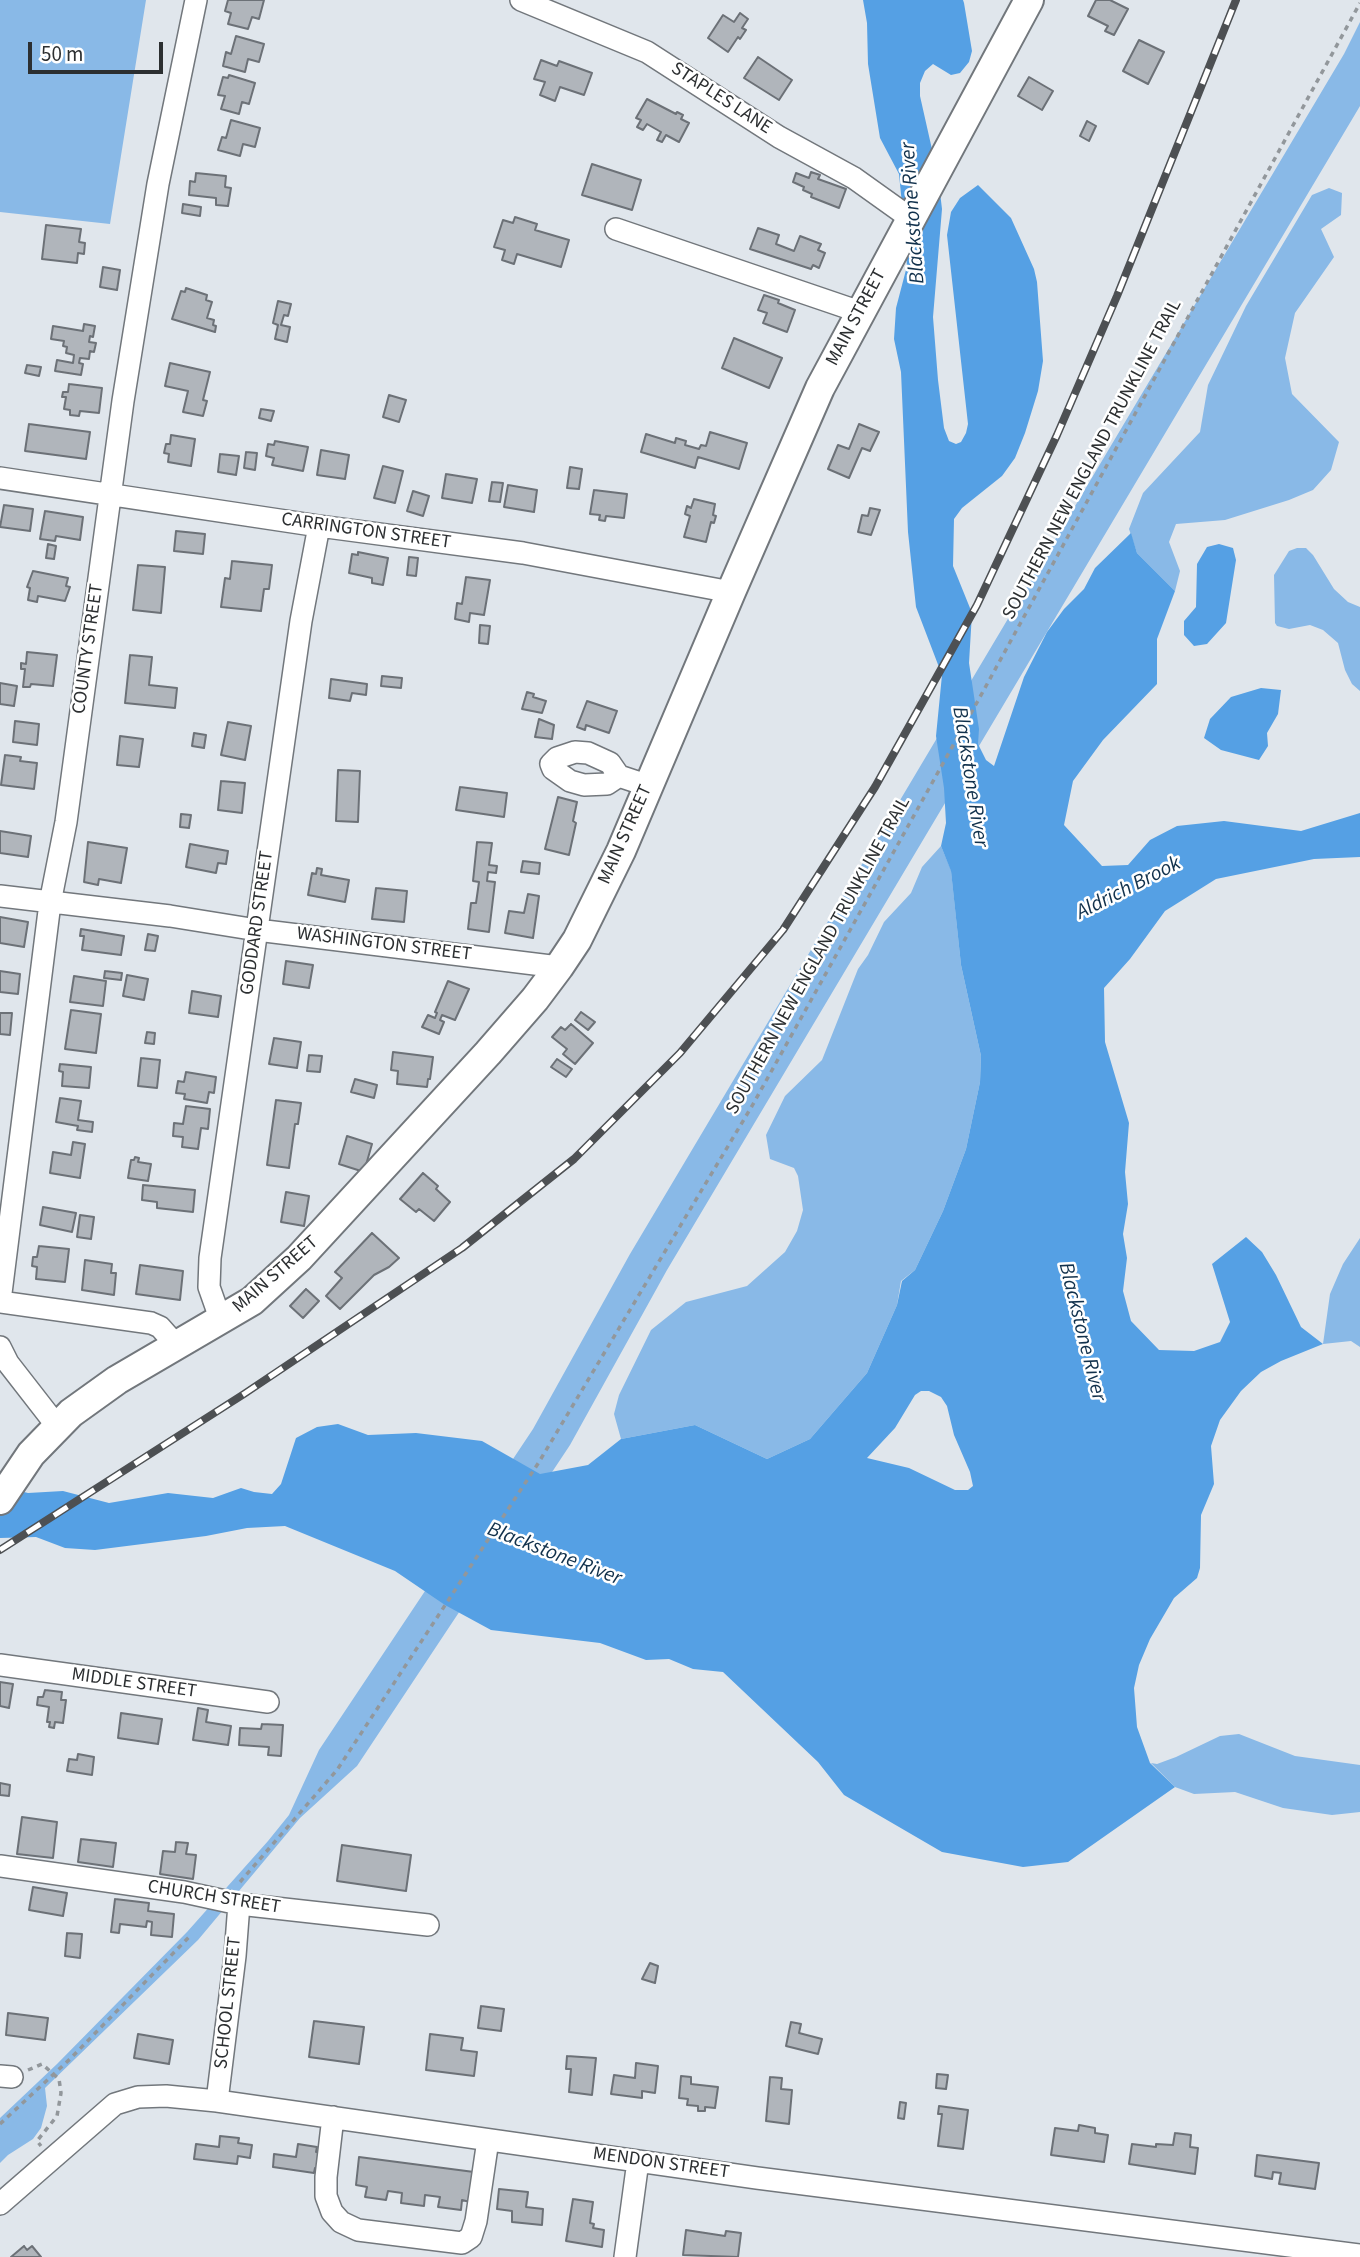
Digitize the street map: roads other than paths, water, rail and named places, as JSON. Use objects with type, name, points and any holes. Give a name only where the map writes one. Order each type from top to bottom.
[{"type":"main road","name":"MAIN STREET","points":[[0,1500],[17,1473],[52,1431],[94,1395],[221,1321],[268,1287],[341,1216],[528,1009],[559,967],[577,940],[602,891],[820,387],[892,251],[903,213],[949,147],[1028,0]]},
{"type":"street","name":"COUNTY STREET","points":[[0,1301],[50,904],[66,822],[125,387],[158,184],[196,0]]},
{"type":"street","name":"STAPLES LANE","points":[[521,0],[648,52],[779,137],[854,178],[903,213]]},
{"type":"street","points":[[616,229],[860,312]]},
{"type":"street","name":"CARRINGTON STREET","points":[[0,478],[319,526],[523,553],[731,592]]},
{"type":"street","name":"GODDARD STREET","points":[[221,1321],[209,1287],[209,1258],[301,621],[319,526]]},
{"type":"street","points":[[619,776],[649,786]]},
{"type":"street","name":"WASHINGTON STREET","points":[[0,896],[559,967]]},
{"type":"street","points":[[0,1301],[151,1323],[160,1327],[176,1345]]},
{"type":"street","points":[[0,1347],[52,1431]]},
{"type":"street","name":"MIDDLE STREET","points":[[0,1665],[268,1702]]},
{"type":"street","name":"CHURCH STREET","points":[[0,1866],[184,1892],[239,1904],[428,1925]]},
{"type":"street","name":"SCHOOL STREET","points":[[217,2101],[239,1904]]},
{"type":"street","name":"MENDON STREET","points":[[0,2204],[115,2104],[138,2097],[166,2096],[638,2161],[1360,2255]]},
{"type":"street","points":[[333,2117],[326,2196],[332,2212],[341,2222],[358,2230],[462,2244],[471,2237],[476,2221],[488,2140]]},
{"type":"street","points":[[625,2257],[638,2161]]},
{"type":"water","points":[[863,0],[963,0],[964,3],[972,51],[969,62],[960,73],[951,75],[933,64],[925,71],[920,83],[920,96],[938,176],[942,209],[933,317],[944,428],[949,441],[956,444],[961,442],[968,424],[947,235],[951,212],[960,198],[978,185],[1011,218],[1034,269],[1037,282],[1043,361],[1038,391],[1025,433],[1015,458],[1002,476],[962,508],[954,519],[953,566],[972,613],[969,663],[979,729],[978,744],[986,760],[994,766],[1024,677],[1047,632],[1064,609],[1084,589],[1095,568],[1131,533],[1137,553],[1175,591],[1157,639],[1157,684],[1103,740],[1073,781],[1064,825],[1102,866],[1128,865],[1150,840],[1177,826],[1224,821],[1301,831],[1360,813],[1360,857],[1314,859],[1216,879],[1165,911],[1130,959],[1104,988],[1105,1042],[1129,1123],[1125,1172],[1128,1204],[1123,1234],[1127,1258],[1123,1291],[1131,1321],[1159,1350],[1194,1351],[1220,1342],[1230,1322],[1212,1264],[1246,1237],[1262,1252],[1301,1327],[1323,1344],[1261,1372],[1241,1391],[1220,1420],[1211,1446],[1214,1484],[1201,1515],[1200,1568],[1197,1578],[1174,1598],[1150,1639],[1139,1665],[1134,1688],[1137,1727],[1150,1763],[1175,1787],[1068,1862],[1023,1867],[942,1852],[844,1795],[818,1762],[723,1672],[693,1669],[669,1659],[646,1660],[600,1643],[491,1630],[445,1605],[395,1571],[285,1526],[247,1528],[95,1550],[65,1548],[36,1537],[0,1538],[0,1486],[28,1493],[63,1491],[109,1503],[168,1493],[213,1498],[241,1488],[272,1494],[281,1484],[296,1438],[317,1427],[338,1424],[368,1435],[416,1433],[482,1441],[540,1474],[588,1465],[621,1439],[695,1425],[767,1459],[810,1439],[867,1373],[897,1305],[902,1281],[915,1270],[943,1211],[966,1149],[980,1082],[981,1056],[961,965],[951,871],[941,846],[946,823],[936,736],[942,675],[916,607],[908,532],[901,372],[894,339],[896,308],[907,266],[902,204],[899,174],[880,138],[868,64],[867,23]],"holes":[[[921,1391],[929,1391],[941,1397],[947,1406],[954,1435],[970,1472],[973,1486],[968,1490],[955,1490],[909,1468],[867,1458],[895,1428],[915,1395]]]},
{"type":"water","points":[[1219,544],[1233,548],[1236,560],[1226,623],[1207,644],[1194,646],[1184,635],[1184,621],[1196,607],[1197,564],[1207,547]]},
{"type":"water","points":[[1261,688],[1281,690],[1278,714],[1267,733],[1268,746],[1259,760],[1221,750],[1204,738],[1210,719],[1231,697]]},
{"type":"railway","points":[[0,1550],[244,1394],[462,1248],[574,1159],[680,1053],[783,930],[875,787],[977,605],[1057,435],[1117,296],[1236,0]]},
{"type":"water label","name":"Blackstone River","points":[[914,213]]},
{"type":"water label","name":"Blackstone River","points":[[969,777]]},
{"type":"water label","name":"Aldrich Brook","points":[[1129,889]]},
{"type":"water label","name":"Blackstone River","points":[[1081,1332]]},
{"type":"water label","name":"Blackstone River","points":[[554,1555]]}]
